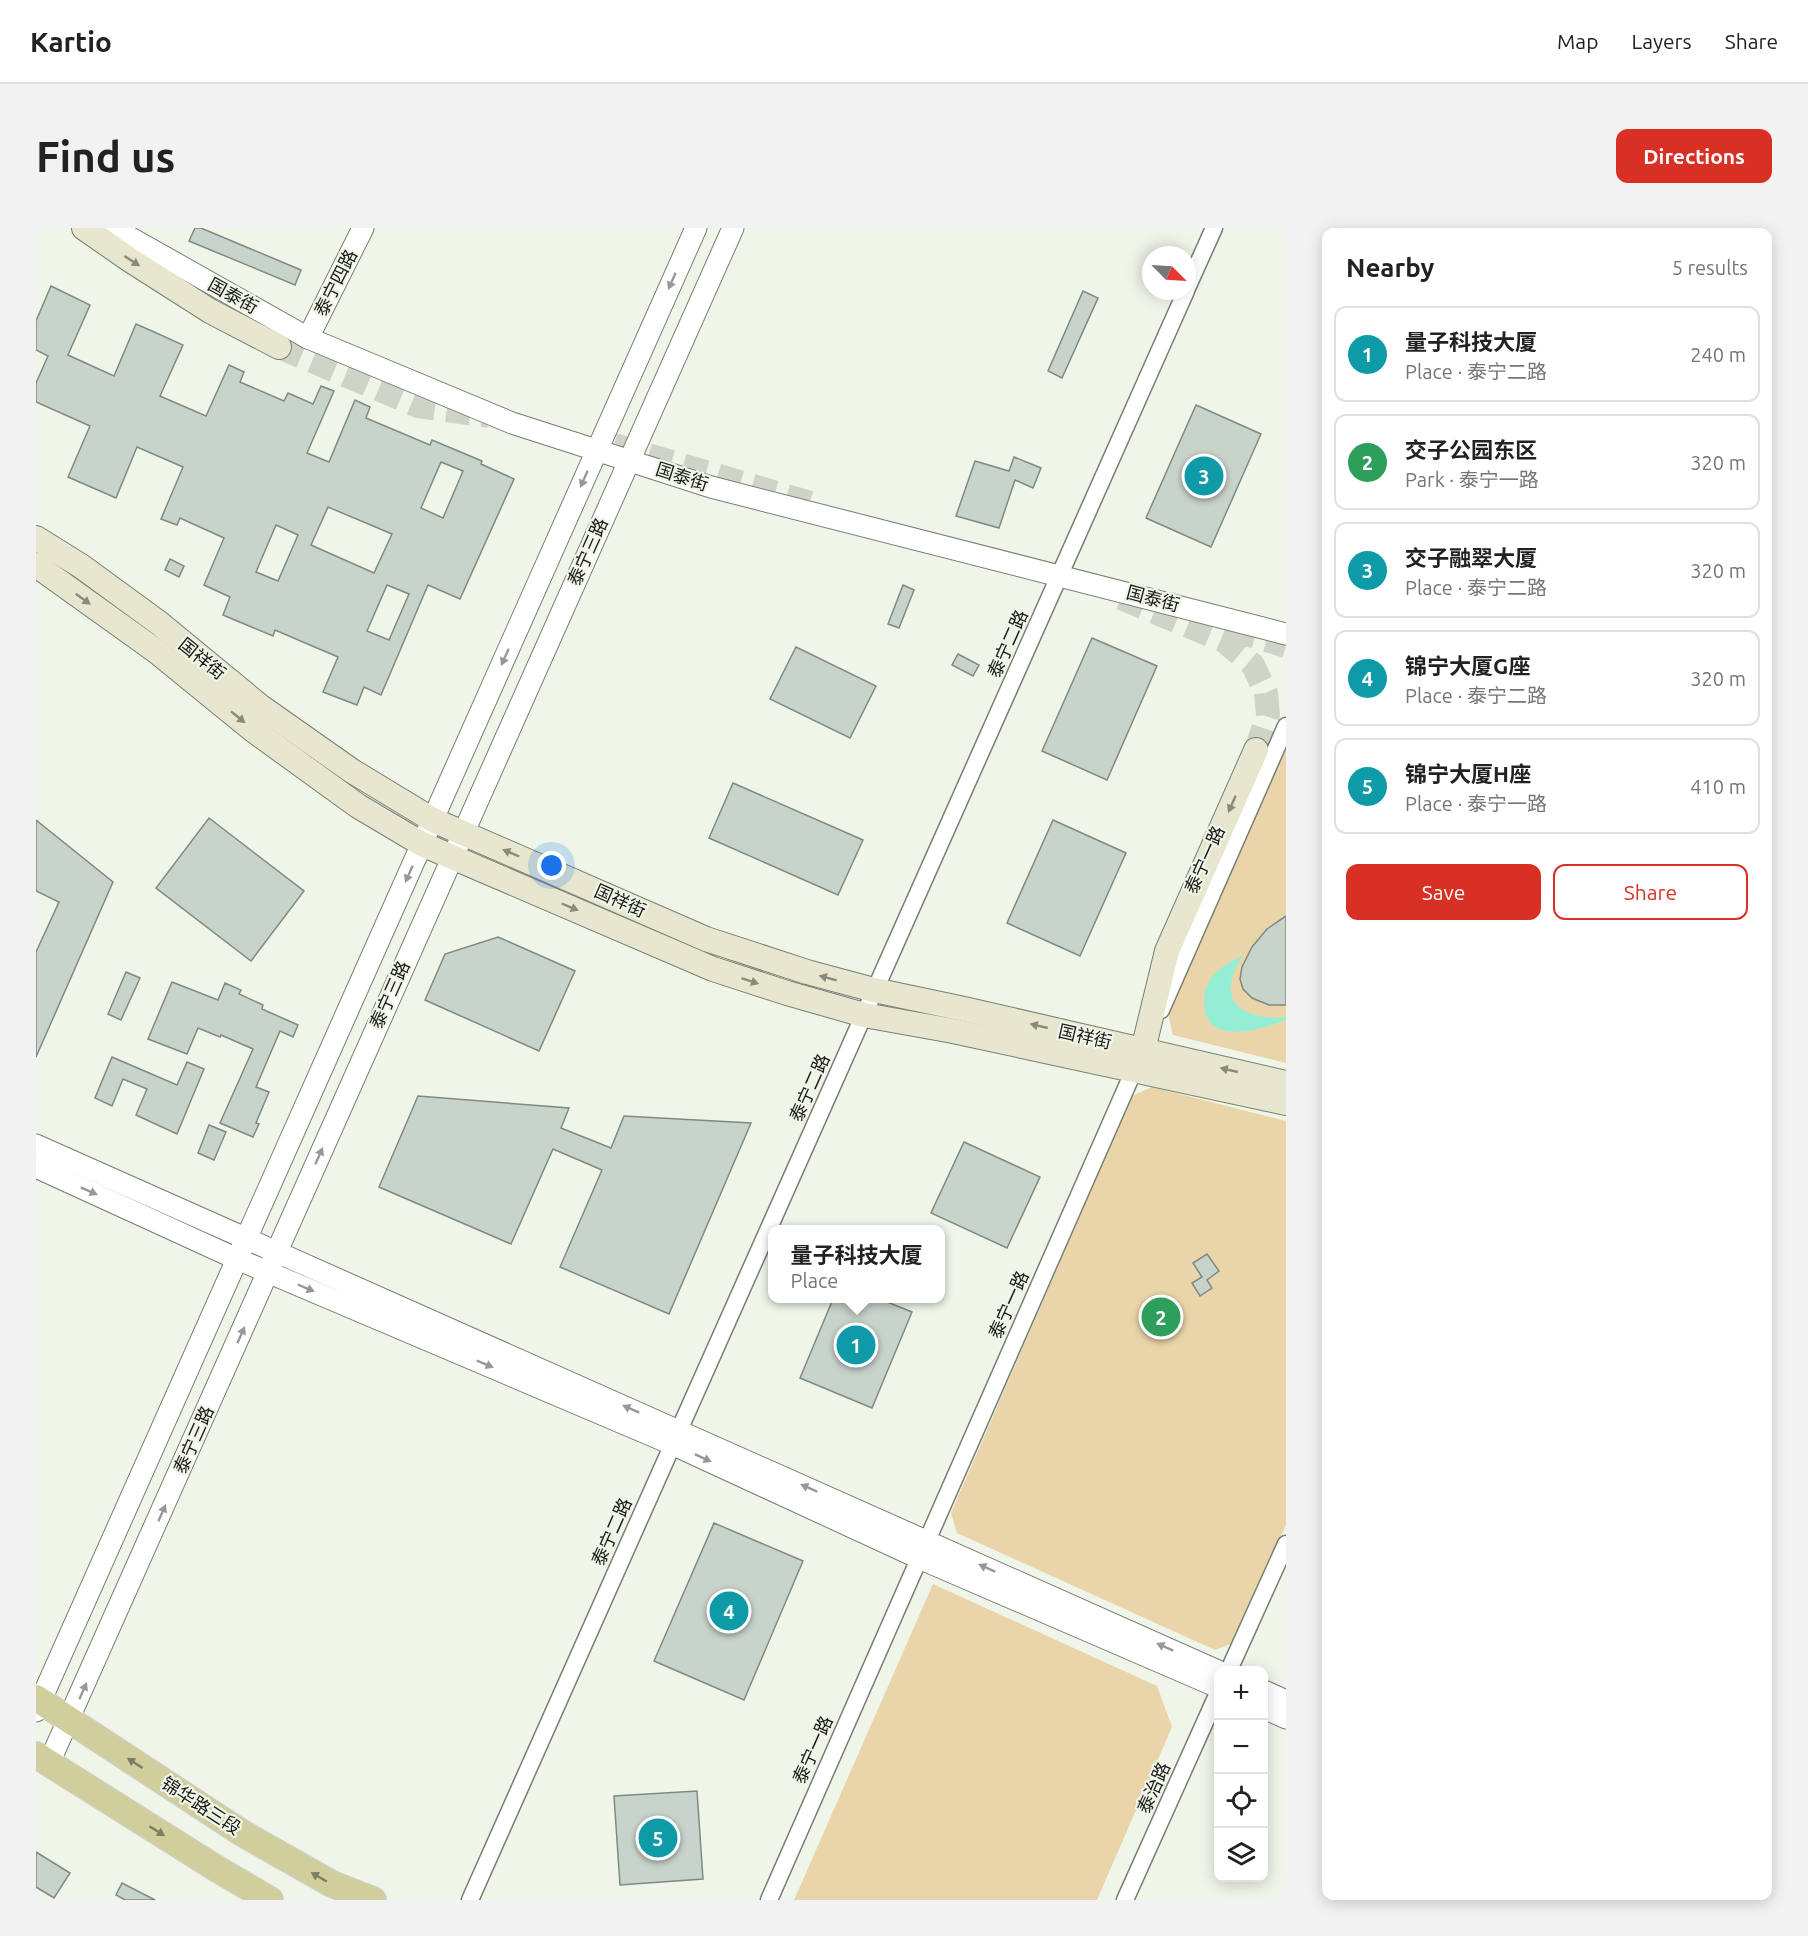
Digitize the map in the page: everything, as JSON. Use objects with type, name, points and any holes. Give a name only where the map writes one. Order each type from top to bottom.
[{"type":"main road","points":[[84,228],[210,311],[279,346]]},
{"type":"main road","name":"国祥街","points":[[36,538],[81,566],[159,623],[261,707],[352,771],[433,820],[706,939],[807,972],[874,990],[964,1009],[1286,1103]]},
{"type":"main road","name":"国祥街","points":[[36,565],[156,651],[254,730],[349,799],[422,844],[713,969],[864,1015],[1286,1083]]},
{"type":"main road","points":[[1138,1060],[1167,951],[1256,750]]},
{"type":"main road","name":"锦华路三段","points":[[38,1703],[70,1720],[242,1833],[333,1884],[373,1900]]},
{"type":"main road","points":[[43,1759],[214,1868],[270,1900]]},
{"type":"street","name":"国泰街","points":[[112,228],[308,338],[512,423],[711,487],[1286,634]]},
{"type":"street","name":"泰宁四路","points":[[308,338],[363,228]]},
{"type":"street","name":"泰宁三路","points":[[38,1703],[696,228]]},
{"type":"street","name":"泰宁三路","points":[[43,1759],[70,1720],[733,228]]},
{"type":"street","name":"泰宁二路","points":[[1196,268],[1214,228]]},
{"type":"street","name":"泰宁二路","points":[[770,1225],[1182,300]]},
{"type":"street","name":"泰宁一路","points":[[769,1900],[1286,726]]},
{"type":"street","points":[[36,1144],[247,1238],[1214,1685]]},
{"type":"street","points":[[36,1167],[268,1272],[676,1437]]},
{"type":"street","name":"泰宁二路","points":[[470,1900],[768,1230]]},
{"type":"street","points":[[1231,1666],[1286,1544]]},
{"type":"street","points":[[923,1550],[1214,1669]]},
{"type":"street","points":[[1268,1693],[1286,1701]]},
{"type":"street","name":"泰治路","points":[[1125,1900],[1214,1702]]},
{"type":"street","points":[[1268,1710],[1286,1718]]},
{"type":"shaded area","points":[[1286,736],[1286,1063],[1173,1035],[1168,1014]]},
{"type":"shaded area","points":[[1242,956],[1231,983],[1233,1000],[1245,1011],[1253,1014],[1286,1017],[1286,1019],[1270,1026],[1241,1032],[1223,1030],[1210,1022],[1204,1000],[1208,983],[1218,970]]},
{"type":"shaded area","points":[[1152,1087],[1286,1121],[1286,1525],[1233,1643],[1215,1650],[957,1533],[951,1513],[1132,1096]]},
{"type":"shaded area","points":[[933,1584],[1157,1686],[1172,1727],[1097,1900],[794,1900]]},
{"type":"building","points":[[195,228],[201,228],[301,270],[295,285],[189,241]]},
{"type":"building","points":[[51,286],[90,305],[68,355],[114,376],[136,324],[183,345],[160,396],[206,416],[229,365],[244,372],[240,382],[284,401],[288,393],[313,404],[321,386],[334,391],[307,453],[329,462],[355,400],[370,407],[366,418],[430,445],[432,440],[482,461],[481,464],[514,479],[460,599],[428,585],[381,695],[364,687],[357,705],[323,692],[338,657],[275,630],[273,636],[223,615],[230,597],[204,585],[224,538],[180,518],[177,525],[161,519],[183,467],[137,447],[116,498],[68,477],[90,426],[36,402],[36,383],[48,356],[36,350],[36,321]],"holes":[[[441,462],[463,471],[443,518],[421,508]],[[328,507],[392,534],[374,573],[311,545]],[[276,525],[298,535],[278,581],[256,572]],[[387,585],[409,594],[389,640],[367,631]]]},
{"type":"building","points":[[1083,291],[1098,298],[1062,378],[1048,371]]},
{"type":"building","points":[[1196,405],[1261,434],[1211,547],[1146,518]]},
{"type":"building","points":[[1014,457],[1041,468],[1033,488],[1015,480],[999,528],[956,516],[975,461],[1009,471]]},
{"type":"building","points":[[170,559],[184,566],[179,577],[165,570]]},
{"type":"building","points":[[903,585],[914,590],[899,628],[888,624]]},
{"type":"building","points":[[1092,638],[1157,666],[1107,780],[1042,751]]},
{"type":"building","points":[[796,647],[876,686],[850,738],[770,699]]},
{"type":"building","points":[[958,654],[979,665],[973,676],[952,665]]},
{"type":"building","points":[[733,783],[863,840],[838,895],[709,838]]},
{"type":"building","points":[[209,818],[304,891],[251,961],[156,888]]},
{"type":"building","points":[[36,820],[113,882],[36,1057],[36,952],[59,902],[36,891]]},
{"type":"building","points":[[1053,820],[1126,853],[1080,956],[1007,923]]},
{"type":"building","points":[[1286,916],[1286,1005],[1269,1005],[1252,998],[1243,989],[1240,979],[1242,967],[1252,947],[1267,929]]},
{"type":"building","points":[[498,937],[575,971],[539,1051],[425,1000],[445,954]]},
{"type":"building","points":[[126,972],[140,978],[121,1020],[108,1014]]},
{"type":"building","points":[[172,982],[218,1000],[225,983],[241,990],[239,994],[263,1005],[262,1009],[298,1025],[293,1037],[280,1031],[256,1087],[269,1092],[256,1123],[259,1124],[253,1137],[220,1123],[253,1049],[198,1028],[187,1054],[148,1039]]},
{"type":"building","points":[[112,1057],[177,1085],[187,1062],[204,1069],[177,1134],[136,1115],[147,1089],[123,1079],[112,1106],[95,1098]]},
{"type":"building","points":[[418,1096],[569,1108],[561,1128],[611,1148],[624,1116],[751,1123],[669,1314],[560,1267],[602,1170],[553,1149],[511,1244],[379,1187]]},
{"type":"building","points":[[209,1125],[226,1132],[214,1160],[198,1153]]},
{"type":"building","points":[[964,1142],[1040,1177],[1007,1248],[931,1213]]},
{"type":"building","points":[[1207,1254],[1219,1271],[1207,1280],[1212,1288],[1200,1296],[1192,1283],[1202,1277],[1193,1263]]},
{"type":"building","points":[[831,1303],[890,1303],[912,1312],[872,1408],[800,1378]]},
{"type":"building","points":[[714,1523],[803,1561],[744,1700],[654,1661]]},
{"type":"building","points":[[697,1791],[703,1879],[620,1885],[614,1796]]},
{"type":"building","points":[[36,1852],[70,1873],[54,1898],[36,1887]]},
{"type":"building","points":[[122,1883],[155,1900],[125,1900],[116,1895]]},
{"type":"tunnel","points":[[279,347],[418,406],[489,416]]},
{"type":"tunnel","points":[[614,445],[817,505]]},
{"type":"tunnel","points":[[1121,598],[1224,641],[1253,665],[1266,693],[1268,715],[1256,750]]},
{"type":"tunnel","points":[[1232,630],[1286,646]]},
{"type":"place","name":"交子融翠大厦","points":[[1204,476]]},
{"type":"place","name":"交子公园东区","points":[[1161,1317]]},
{"type":"place","name":"量子科技大厦","points":[[856,1345]]},
{"type":"place","name":"锦宁大厦G座","points":[[729,1611]]},
{"type":"place","name":"锦宁大厦H座","points":[[658,1838]]}]
